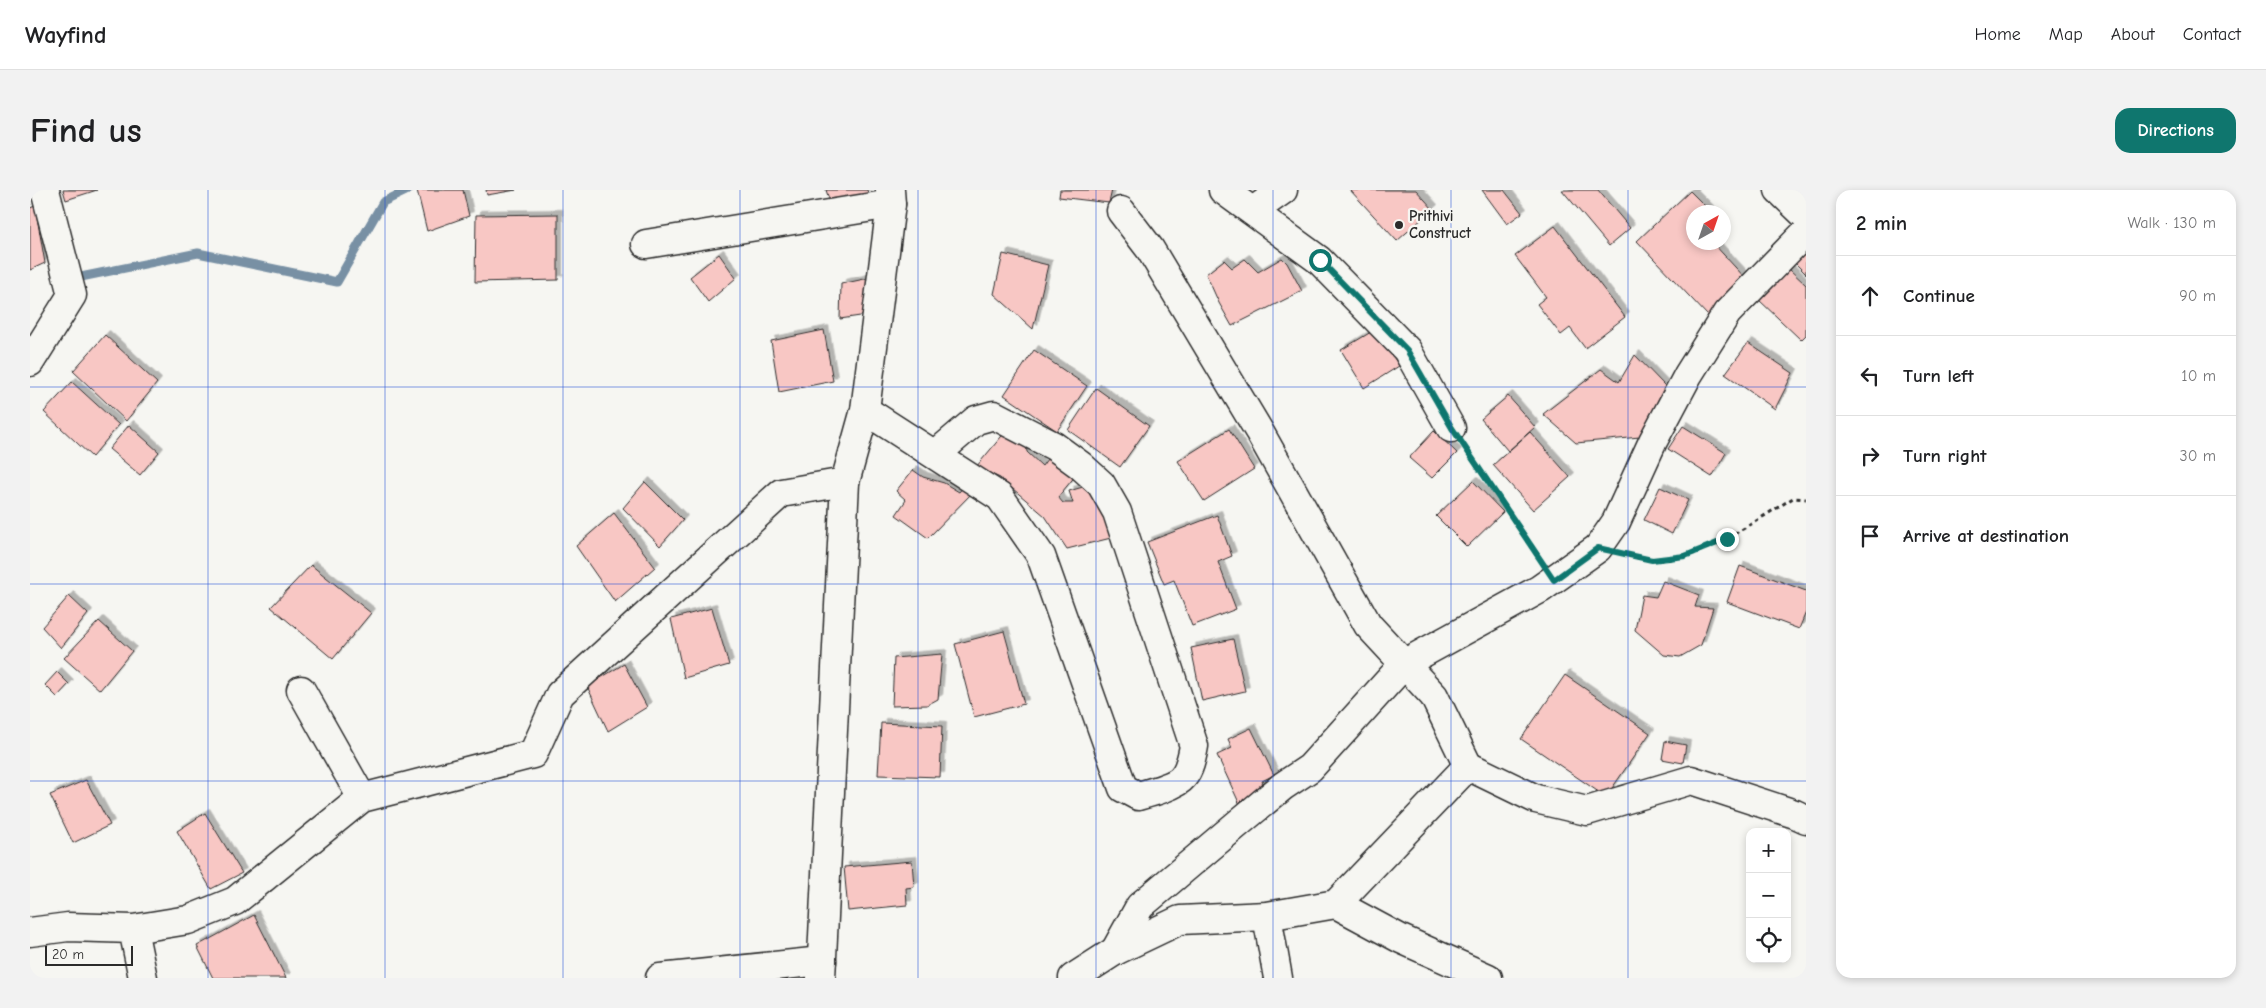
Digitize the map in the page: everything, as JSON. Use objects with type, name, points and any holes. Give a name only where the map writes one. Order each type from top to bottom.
[{"type":"street","points":[[30,362],[72,295],[45,190]]},
{"type":"street","points":[[1223,190],[1320,260],[1407,350],[1452,428]]},
{"type":"street","points":[[1252,211],[1283,190]]},
{"type":"street","points":[[1779,190],[1806,216]]},
{"type":"street","points":[[646,244],[891,197],[865,410],[845,482],[822,970],[660,978]]},
{"type":"street","points":[[1121,211],[1150,249],[1249,415],[1368,625],[1434,696],[1468,766],[1536,799],[1587,811],[1690,780],[1802,811]]},
{"type":"street","points":[[1115,951],[1140,906],[1269,798],[1310,768],[1405,663],[1540,589],[1598,548],[1616,522],[1653,441],[1688,375],[1727,313],[1806,232]]},
{"type":"street","points":[[865,410],[1000,497],[1041,556],[1123,788],[1138,796],[1154,792],[1182,778],[1191,760],[1194,746],[1117,512],[1100,484],[1054,446],[994,415],[976,420],[935,455]]},
{"type":"street","points":[[30,932],[68,927],[133,928],[188,920],[235,900],[362,798],[533,754],[560,694],[781,493],[845,482]]},
{"type":"street","points":[[301,690],[362,798]]},
{"type":"street","points":[[1073,978],[1115,951],[1180,920],[1267,916],[1336,904],[1468,766]]},
{"type":"street","points":[[1336,904],[1401,939],[1488,978]]},
{"type":"street","points":[[1267,916],[1278,978]]},
{"type":"street","points":[[133,928],[143,978]]},
{"type":"path","points":[[1452,428],[1554,580]]},
{"type":"path","points":[[1598,548],[1652,560],[1685,556],[1727,539],[1793,498],[1806,499]]},
{"type":"building","points":[[63,190],[97,190],[66,200]]},
{"type":"building","points":[[417,190],[463,190],[469,216],[427,231]]},
{"type":"building","points":[[486,190],[516,190],[487,195]]},
{"type":"building","points":[[826,190],[867,190],[868,193],[831,205]]},
{"type":"building","points":[[1060,190],[1112,190],[1109,203],[1059,197]]},
{"type":"building","name":"Prithivi Construct","points":[[1350,190],[1416,190],[1433,209],[1397,241]]},
{"type":"building","points":[[1482,190],[1504,190],[1522,213],[1507,224]]},
{"type":"building","points":[[1562,190],[1598,190],[1630,228],[1609,246]]},
{"type":"building","points":[[1690,191],[1704,205],[1686,205],[1686,250],[1719,250],[1747,280],[1708,316],[1637,241]]},
{"type":"building","points":[[35,206],[45,263],[30,270],[30,208]]},
{"type":"building","points":[[558,214],[558,280],[475,282],[476,215]]},
{"type":"building","points":[[1555,226],[1625,317],[1585,348],[1570,328],[1561,335],[1537,304],[1546,297],[1515,256]]},
{"type":"building","points":[[1806,249],[1806,274],[1793,261]]},
{"type":"building","points":[[719,254],[736,278],[708,302],[690,277]]},
{"type":"building","points":[[1003,254],[1048,265],[1033,329],[994,294]]},
{"type":"building","points":[[1282,258],[1287,263],[1302,291],[1232,326],[1206,274],[1224,260],[1232,268],[1245,259],[1258,272]]},
{"type":"building","points":[[1788,268],[1806,285],[1806,335],[1801,340],[1758,299]]},
{"type":"building","points":[[869,278],[867,315],[840,319],[841,284]]},
{"type":"building","points":[[1376,329],[1399,366],[1364,388],[1341,350]]},
{"type":"building","points":[[824,330],[833,381],[779,392],[771,341]]},
{"type":"building","points":[[105,335],[157,383],[126,421],[73,371]]},
{"type":"building","points":[[1748,343],[1793,373],[1775,409],[1725,374]]},
{"type":"building","points":[[1034,350],[1087,386],[1057,431],[1004,395]]},
{"type":"building","points":[[1635,355],[1665,386],[1640,437],[1576,443],[1543,414],[1601,369],[1619,382]]},
{"type":"building","points":[[72,382],[119,425],[92,457],[44,412]]},
{"type":"building","points":[[1096,388],[1149,426],[1120,467],[1068,430]]},
{"type":"building","points":[[1508,396],[1535,427],[1508,451],[1481,419]]},
{"type":"building","points":[[129,425],[159,452],[140,475],[109,449]]},
{"type":"building","points":[[1683,426],[1726,453],[1712,477],[1668,449]]},
{"type":"building","points":[[1229,429],[1254,469],[1204,501],[1178,461]]},
{"type":"building","points":[[1006,431],[1026,444],[1027,452],[1042,466],[1050,455],[1076,475],[1058,497],[1063,503],[1073,503],[1069,491],[1090,485],[1115,537],[1067,549],[1045,516],[1000,478],[976,467]]},
{"type":"building","points":[[1434,431],[1457,453],[1432,478],[1409,458]]},
{"type":"building","points":[[1530,432],[1570,477],[1533,510],[1493,465]]},
{"type":"building","points":[[913,470],[923,477],[944,483],[959,492],[965,485],[974,491],[928,538],[896,515],[906,500],[896,491]]},
{"type":"building","points":[[1473,481],[1503,512],[1467,547],[1436,516]]},
{"type":"building","points":[[645,482],[683,520],[660,546],[623,508]]},
{"type":"building","points":[[1660,487],[1688,500],[1672,534],[1644,520]]},
{"type":"building","points":[[614,513],[655,567],[615,602],[576,546]]},
{"type":"building","points":[[1217,515],[1232,556],[1218,562],[1236,609],[1192,626],[1174,580],[1164,584],[1147,542]]},
{"type":"building","points":[[311,565],[371,613],[333,659],[271,607]]},
{"type":"building","points":[[1740,566],[1806,591],[1806,612],[1799,629],[1727,602]]},
{"type":"building","points":[[1663,581],[1699,595],[1695,607],[1713,608],[1701,645],[1680,657],[1664,655],[1635,630],[1642,595],[1656,597]]},
{"type":"building","points":[[69,596],[88,614],[61,648],[42,627]]},
{"type":"building","points":[[712,608],[729,665],[684,678],[671,619]]},
{"type":"building","points":[[99,621],[132,651],[100,690],[64,658]]},
{"type":"building","points":[[1004,631],[1024,704],[974,717],[955,644]]},
{"type":"building","points":[[1233,639],[1245,691],[1202,701],[1191,648]]},
{"type":"building","points":[[942,654],[938,699],[927,705],[892,706],[894,658]]},
{"type":"building","points":[[624,664],[647,707],[608,731],[587,686]]},
{"type":"building","points":[[57,672],[69,684],[57,697],[45,685]]},
{"type":"building","points":[[1565,675],[1650,733],[1606,797],[1521,739]]},
{"type":"building","points":[[881,723],[942,726],[940,777],[878,775]]},
{"type":"building","points":[[1251,728],[1274,775],[1262,781],[1269,796],[1242,809],[1217,755],[1232,748],[1228,739]]},
{"type":"building","points":[[1665,741],[1686,745],[1683,763],[1662,759]]},
{"type":"building","points":[[86,780],[110,825],[73,843],[50,795]]},
{"type":"building","points":[[205,813],[242,873],[211,889],[177,831]]},
{"type":"building","points":[[912,861],[914,887],[906,888],[907,905],[848,911],[844,867]]},
{"type":"building","points":[[254,915],[286,978],[213,978],[197,946]]},
{"type":"waterway","points":[[73,283],[76,278],[198,253],[337,282],[383,202],[408,190]]},
{"type":"place","name":"Prithivi Construct","points":[[1399,225]]},
{"type":"route","points":[[1320,260],[1407,350],[1452,428],[1554,580],[1598,548],[1652,560],[1685,556],[1727,539]]}]
